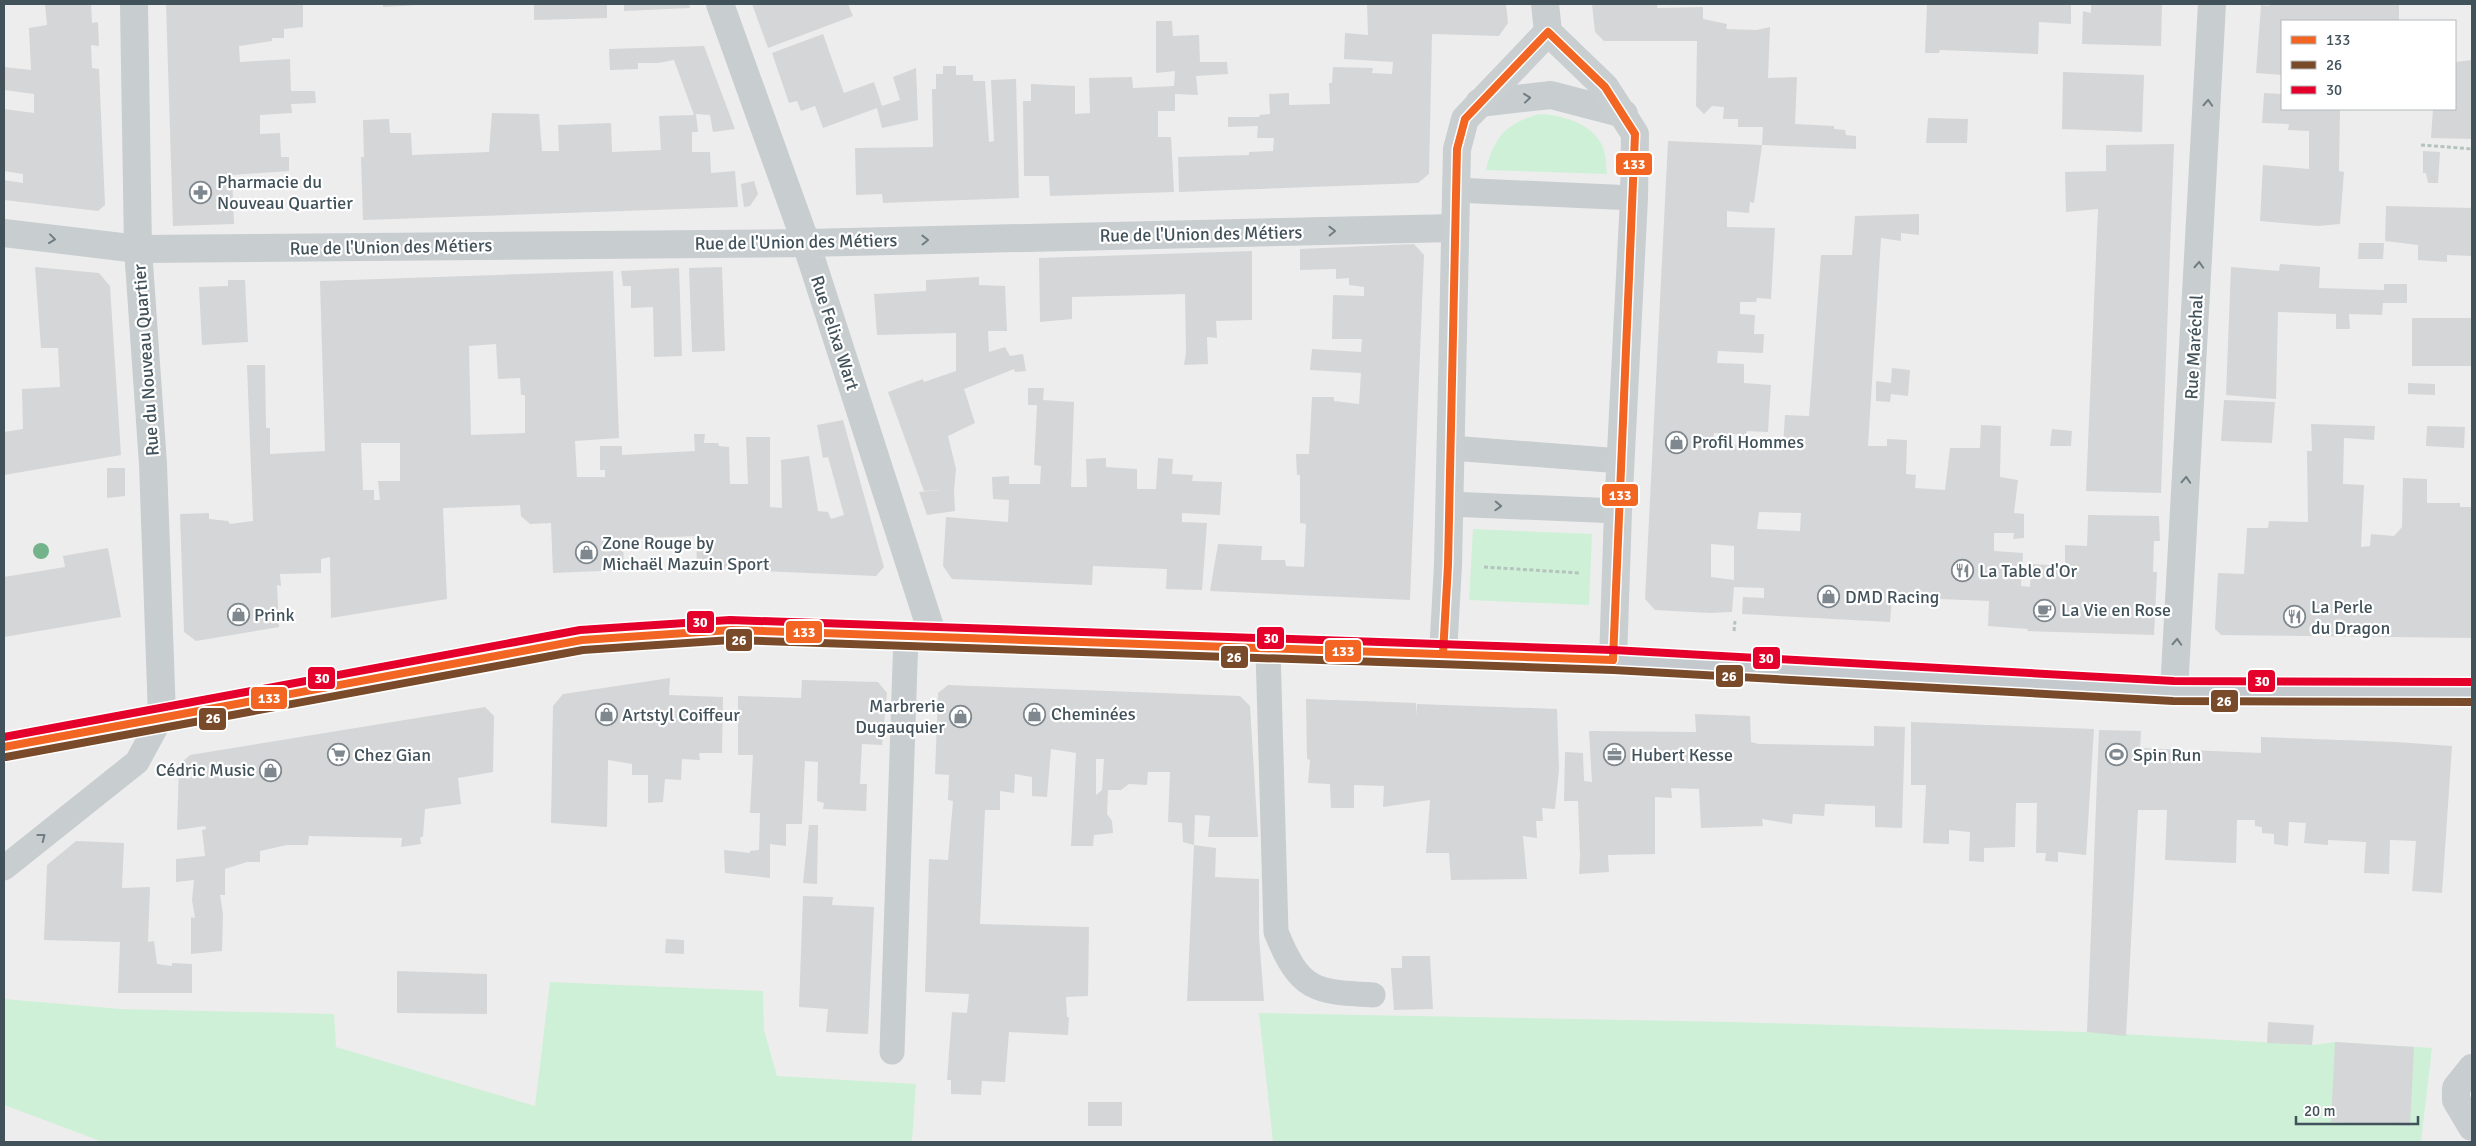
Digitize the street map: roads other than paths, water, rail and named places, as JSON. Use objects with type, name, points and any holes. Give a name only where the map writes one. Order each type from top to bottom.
[{"type":"main road","points":[[4,747],[162,716],[582,640],[731,630],[933,636],[1268,650],[1613,660],[2174,691],[2472,692]]},
{"type":"street","name":"Rue du Nouveau Quartier","points":[[134,4],[138,249],[153,464],[162,716]]},
{"type":"street","name":"Rue Felixa Wart","points":[[720,4],[806,243],[933,636]]},
{"type":"street","points":[[1546,4],[1548,32],[1605,87],[1635,134],[1634,198],[1620,460],[1613,660]]},
{"type":"street","name":"Rue Maréchal","points":[[2174,691],[2212,4]]},
{"type":"street","points":[[1443,654],[1448,565],[1454,228],[1458,149],[1466,119],[1479,103],[1548,32]]},
{"type":"street","points":[[1479,103],[1550,95],[1624,114]]},
{"type":"street","name":"Rue de l'Union des Métiers","points":[[4,233],[138,249],[806,243],[1454,228]]},
{"type":"street","points":[[2472,1068],[2456,1088],[2456,1100],[2472,1128]]},
{"type":"lane","points":[[1455,190],[1634,198]]},
{"type":"lane","points":[[1451,448],[1620,460]]},
{"type":"lane","points":[[1449,504],[1618,510]]},
{"type":"lane","points":[[892,1052],[906,635]]},
{"type":"lane","points":[[1268,650],[1276,932],[1288,962],[1304,980],[1328,992],[1373,995]]},
{"type":"lane","points":[[4,868],[137,762],[162,716]]},
{"type":"place","name":"Pharmacie du Nouveau Quartier","points":[[201,192]]},
{"type":"place","name":"Profil Hommes","points":[[1676,442]]},
{"type":"place","name":"Zone Rouge by Michaël Mazuin Sport","points":[[586,553]]},
{"type":"place","name":"La Table d'Or","points":[[1963,571]]},
{"type":"place","name":"DMD Racing","points":[[1829,597]]},
{"type":"place","name":"La Vie en Rose","points":[[2045,610]]},
{"type":"place","name":"Prink","points":[[238,615]]},
{"type":"place","name":"La Perle du Dragon","points":[[2295,617]]},
{"type":"place","name":"Cheminées","points":[[1035,714]]},
{"type":"place","name":"Artstyl Coiffeur","points":[[606,715]]},
{"type":"place","name":"Marbrerie Dugauquier","points":[[961,716]]},
{"type":"place","name":"Chez Gian","points":[[338,755]]},
{"type":"place","name":"Hubert Kesse","points":[[1615,755]]},
{"type":"place","name":"Spin Run","points":[[2117,755]]},
{"type":"place","name":"Cédric Music","points":[[271,770]]}]
